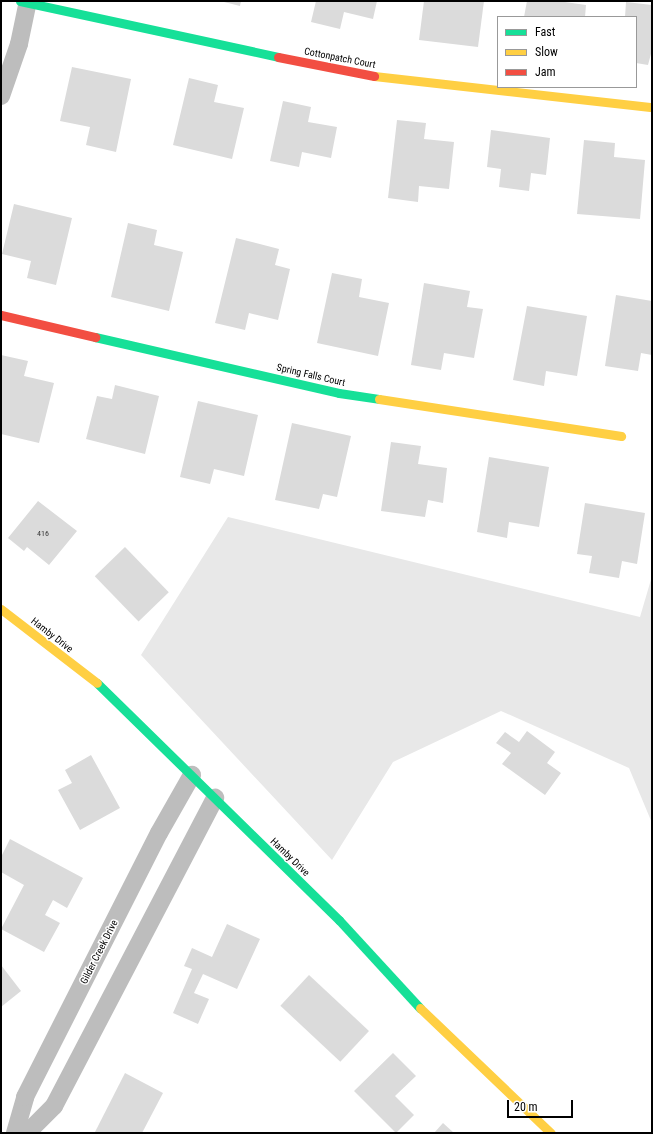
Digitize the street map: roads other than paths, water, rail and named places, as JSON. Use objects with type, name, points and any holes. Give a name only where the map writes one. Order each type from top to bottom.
[{"type":"street","points":[[1,96],[19,44],[25,2]]},
{"type":"street","name":"Cottonpatch Court","points":[[25,2],[363,75],[652,107]]},
{"type":"street","name":"Spring Falls Court","points":[[1,315],[339,393],[621,436]]},
{"type":"street","name":"Hamby Drive","points":[[1,609],[96,683],[339,920],[406,995],[551,1133]]},
{"type":"street","name":"Gilder Creek Drive","points":[[14,1133],[25,1097],[159,833],[192,775]]},
{"type":"street","points":[[27,1133],[54,1106],[215,798]]}]
